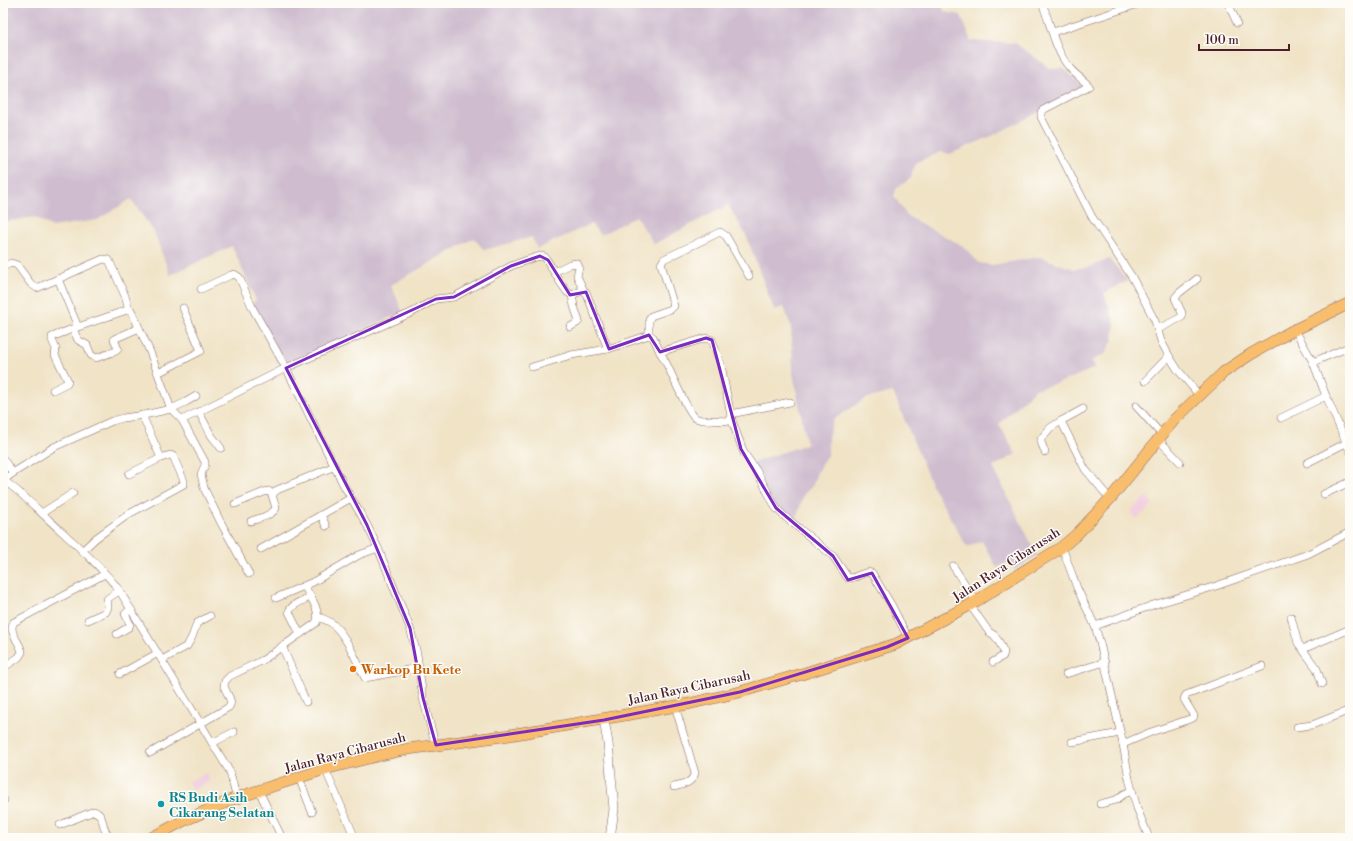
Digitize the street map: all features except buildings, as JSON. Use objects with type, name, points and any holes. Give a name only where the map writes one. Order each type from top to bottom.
[{"type":"main road","name":"Jalan Raya Cibarusah","points":[[151,838],[183,821],[236,799],[325,770],[381,755],[604,720],[740,692],[887,647],[908,638],[973,603],[1062,547],[1077,534],[1110,499],[1174,420],[1232,365],[1295,330],[1350,303]]},
{"type":"main road","name":"Jalan Raya Cibarusah","points":[[156,838],[184,823],[236,799],[260,793],[326,771],[382,756],[436,746]]},
{"type":"street","points":[[1042,3],[1058,48],[1068,67],[1089,86],[1043,110],[1041,112],[1041,117],[1092,217],[1132,277],[1158,329],[1161,341],[1169,356],[1178,370],[1199,395]]},
{"type":"street","points":[[1053,32],[1142,3]]},
{"type":"street","points":[[1228,3],[1237,23]]},
{"type":"street","points":[[749,276],[726,236],[720,232],[664,259],[661,264],[674,306],[671,309],[651,316],[649,320],[650,335],[653,337],[694,418],[699,420],[732,418],[790,402]]},
{"type":"street","points":[[182,420],[286,368],[413,312],[436,299],[454,297],[511,266],[530,259],[540,256],[545,257],[565,290],[572,294],[584,291]]},
{"type":"street","points":[[3,266],[11,263],[17,265],[31,284],[37,288],[102,259],[109,260],[125,296],[129,310],[133,312],[171,409],[182,420],[205,462],[202,477],[207,495],[249,574]]},
{"type":"street","points":[[554,272],[570,264],[577,263],[579,266],[577,276],[587,294],[608,349]]},
{"type":"street","points":[[201,289],[233,274],[238,276],[253,309],[286,368],[351,498],[367,525],[378,548],[410,628],[423,698],[436,746]]},
{"type":"street","points":[[58,279],[76,328],[78,340],[87,345],[91,355],[96,358],[116,351],[118,349],[114,339],[139,328]]},
{"type":"street","points":[[1158,329],[1182,316],[1175,298],[1197,279]]},
{"type":"street","points":[[570,327],[579,321],[572,294]]},
{"type":"street","points":[[158,373],[201,350],[183,308]]},
{"type":"street","points":[[53,390],[67,383],[68,381],[55,355],[56,349],[52,338],[129,310]]},
{"type":"street","points":[[1295,330],[1313,362],[1350,451]]},
{"type":"street","points":[[532,367],[571,356],[608,349],[650,335]]},
{"type":"street","points":[[660,352],[706,338],[712,340],[721,364],[732,418],[741,449],[756,470],[776,508],[788,520],[833,556],[848,578],[867,572],[872,573],[892,606],[908,638]]},
{"type":"street","points":[[1313,362],[1349,347]]},
{"type":"street","points":[[1145,381],[1169,356]]},
{"type":"street","points":[[196,396],[171,409],[112,421],[54,447],[4,480],[82,551],[105,574],[119,591],[232,775],[236,799]]},
{"type":"street","points":[[1281,418],[1326,396]]},
{"type":"street","points":[[1136,406],[1180,462]]},
{"type":"street","points":[[1045,452],[1041,439],[1050,428],[1083,409]]},
{"type":"street","points":[[199,412],[211,435],[221,448]]},
{"type":"street","points":[[142,415],[161,458]]},
{"type":"street","points":[[1061,421],[1085,469],[1110,499]]},
{"type":"street","points":[[1307,463],[1346,443]]},
{"type":"street","points":[[82,551],[96,538],[129,514],[184,484],[173,456],[170,455],[130,474]]},
{"type":"street","points":[[3,459],[13,473]]},
{"type":"street","points":[[272,495],[277,490],[335,466]]},
{"type":"street","points":[[1324,494],[1350,482]]},
{"type":"street","points":[[235,504],[269,491],[272,495],[276,508],[275,510],[251,521]]},
{"type":"street","points":[[42,513],[73,493]]},
{"type":"street","points":[[261,549],[351,498]]},
{"type":"street","points":[[321,515],[326,526]]},
{"type":"street","points":[[1095,626],[1153,604],[1216,586],[1308,554],[1350,532]]},
{"type":"street","points":[[1062,547],[1077,588],[1095,626],[1123,744],[1132,791],[1149,838]]},
{"type":"street","points":[[276,598],[332,572],[359,555],[378,548]]},
{"type":"street","points":[[953,566],[989,632],[994,635],[1004,652],[1003,656],[993,662]]},
{"type":"street","points":[[3,668],[18,658],[22,652],[11,627],[14,622],[105,574]]},
{"type":"street","points":[[150,753],[231,705],[224,686],[228,677],[263,660],[316,623],[318,617],[304,586]]},
{"type":"street","points":[[88,620],[106,612],[108,607],[107,600],[119,591]]},
{"type":"street","points":[[300,634],[289,612],[292,606],[310,597]]},
{"type":"street","points":[[117,634],[129,627],[130,624],[125,614],[131,609]]},
{"type":"street","points":[[162,660],[187,646],[197,623],[210,616]]},
{"type":"street","points":[[318,617],[331,623],[341,635],[353,652],[365,678],[418,668]]},
{"type":"street","points":[[1291,617],[1298,643],[1318,669],[1322,684]]},
{"type":"street","points":[[1303,648],[1350,629]]},
{"type":"street","points":[[282,646],[306,702]]},
{"type":"street","points":[[120,674],[158,653]]},
{"type":"street","points":[[1066,674],[1104,662]]},
{"type":"street","points":[[1123,744],[1151,732],[1193,718],[1194,716],[1184,699],[1186,695],[1262,666]]},
{"type":"street","points":[[674,787],[689,782],[694,777],[695,773],[675,706]]},
{"type":"street","points":[[1297,727],[1312,725],[1350,710]]},
{"type":"street","points":[[604,720],[608,743],[614,809],[610,838]]},
{"type":"street","points":[[212,743],[234,732]]},
{"type":"street","points":[[1072,742],[1120,733]]},
{"type":"street","points":[[326,771],[355,838]]},
{"type":"street","points":[[300,780],[312,812]]},
{"type":"street","points":[[1100,804],[1116,800],[1124,794],[1132,791]]},
{"type":"street","points":[[260,793],[282,838]]},
{"type":"street","points":[[60,825],[94,811],[98,812],[103,820],[105,831],[110,838]]},
{"type":"highlighted area","points":[[540,256],[548,260],[570,295],[586,292],[609,349],[649,335],[660,352],[706,338],[712,340],[741,449],[776,508],[833,556],[848,580],[872,573],[908,638],[887,647],[740,692],[604,720],[436,745],[423,698],[410,628],[367,525],[286,368],[436,299],[454,297],[511,266]]},
{"type":"shaded area","points":[[3,3],[940,3],[945,12],[961,15],[971,41],[1015,43],[1051,69],[1063,68],[1086,88],[994,135],[950,154],[941,152],[917,162],[911,178],[896,189],[894,196],[907,216],[963,246],[979,263],[992,265],[1039,257],[1074,269],[1089,267],[1110,259],[1127,281],[1104,293],[1115,323],[1113,340],[1105,354],[1091,361],[1095,368],[1059,383],[1035,389],[999,424],[1016,454],[993,467],[1037,555],[1015,570],[1009,561],[997,568],[982,541],[967,547],[932,486],[893,392],[865,399],[833,420],[828,437],[828,453],[817,472],[813,485],[804,494],[795,522],[774,506],[749,464],[807,444],[793,374],[791,326],[784,307],[774,310],[746,235],[728,205],[654,244],[636,216],[601,235],[591,224],[537,249],[532,237],[484,250],[474,238],[391,285],[403,312],[280,366],[250,307],[256,300],[232,246],[170,275],[154,232],[131,199],[97,220],[52,227],[35,217],[3,222]]},
{"type":"shaded area","points":[[1146,496],[1153,504],[1137,519],[1130,512]]},
{"type":"shaded area","points":[[206,773],[210,781],[192,790],[188,782]]},
{"type":"place","name":"Warkop Bu Kete","points":[[353,669]]},
{"type":"place","name":"RS Budi Asih Cikarang Selatan","points":[[161,804]]}]
